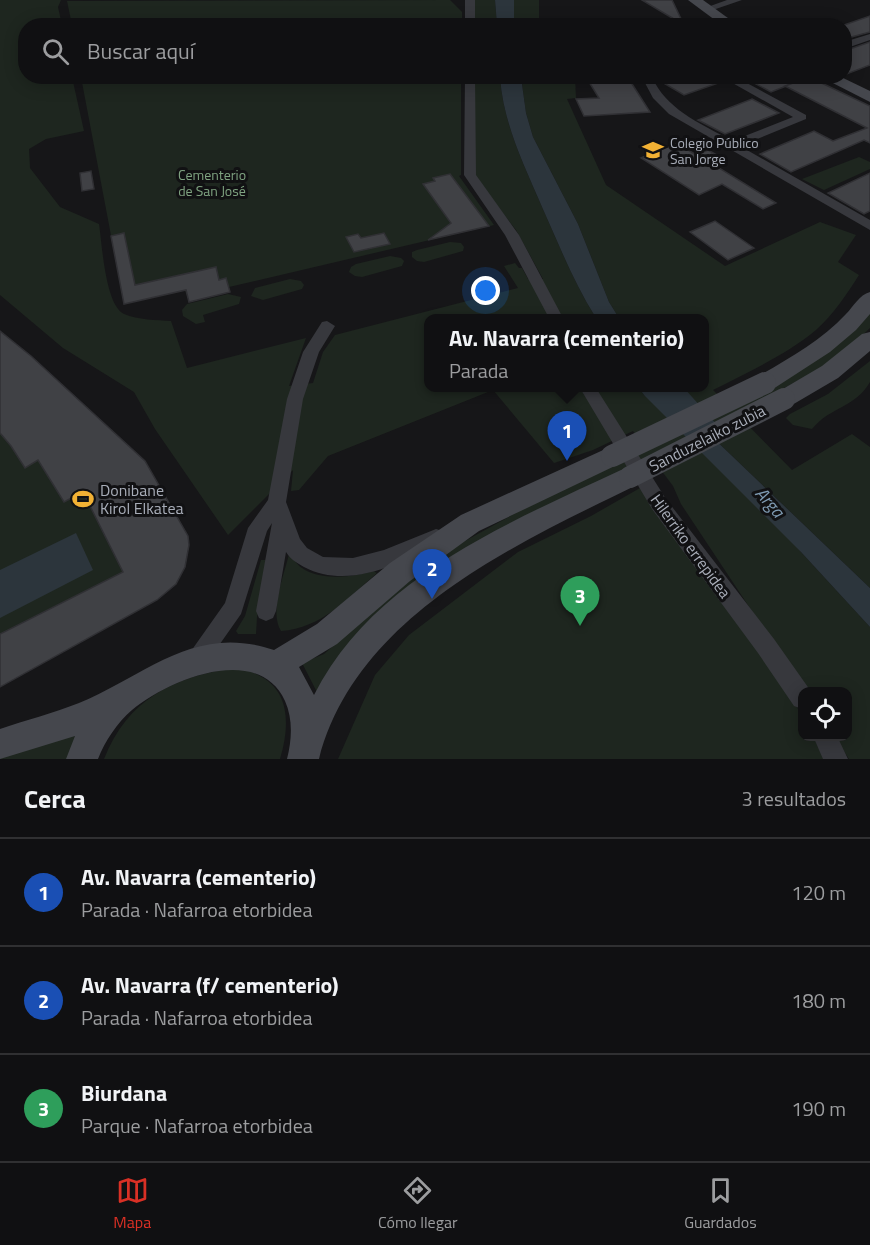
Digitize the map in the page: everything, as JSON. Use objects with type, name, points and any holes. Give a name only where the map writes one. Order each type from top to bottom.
[{"type":"main road","points":[[686,0],[710,18]]},
{"type":"main road","points":[[694,0],[721,18]]},
{"type":"main road","points":[[852,82],[870,90]]},
{"type":"main road","points":[[842,84],[870,97]]},
{"type":"main road","name":"Sanduzelaiko zubia","points":[[621,466],[827,345],[870,299]]},
{"type":"main road","name":"Sanduzelaiko zubia","points":[[621,466],[784,399],[830,372],[870,339]]},
{"type":"main road","points":[[276,665],[327,634],[400,572],[470,524],[621,466]]},
{"type":"main road","points":[[306,750],[343,674],[369,640],[424,591],[491,546],[621,466]]},
{"type":"main road","points":[[0,745],[82,718],[123,699],[174,669],[216,655],[237,656],[276,665],[290,677],[300,696],[306,750]]},
{"type":"main road","points":[[82,759],[90,738],[123,699]]},
{"type":"street","points":[[707,9],[737,0]]},
{"type":"street","points":[[469,2],[470,18]]},
{"type":"street","points":[[852,43],[870,37]]},
{"type":"street","points":[[470,84],[470,175],[512,235],[554,314]]},
{"type":"street","points":[[653,84],[657,96],[673,112],[870,226]]},
{"type":"street","points":[[730,146],[802,117],[740,84]]},
{"type":"street","points":[[266,610],[295,399],[311,352],[327,326]]},
{"type":"street","name":"Hilerriko errepidea","points":[[591,392],[659,504],[798,692]]},
{"type":"street","points":[[280,508],[295,550],[316,566],[339,569],[367,565],[470,524]]},
{"type":"street","points":[[195,661],[234,607],[258,528],[280,508]]},
{"type":"street","points":[[827,741],[836,759]]},
{"type":"green space","points":[[0,0],[61,0],[58,7],[60,18],[18,18],[18,84],[74,84],[84,131],[46,139],[29,149],[30,168],[60,207],[99,224],[103,258],[112,299],[124,314],[171,321],[187,368],[306,338],[289,386],[313,383],[323,352],[335,335],[518,288],[504,266],[515,263],[522,268],[528,279],[543,279],[516,230],[475,177],[473,84],[501,84],[505,111],[522,160],[567,264],[594,314],[424,314],[424,392],[488,392],[328,456],[299,490],[291,491],[293,470],[228,535],[155,429],[134,392],[63,348],[0,295]]},
{"type":"green space","points":[[450,0],[462,12],[462,18],[71,18],[67,1]]},
{"type":"green space","points":[[474,0],[495,0],[496,18],[475,18]]},
{"type":"green space","points":[[514,0],[539,0],[539,18],[514,18]]},
{"type":"green space","name":"Cementerio de San José","points":[[82,84],[461,84],[461,175],[459,176],[494,225],[229,287],[230,292],[189,302],[185,290],[124,304]]},
{"type":"green space","points":[[522,84],[575,84],[576,98],[567,99],[606,185],[725,266],[820,222],[856,235],[838,262],[859,275],[828,318],[816,330],[792,347],[713,390],[731,408],[870,309],[870,328],[839,358],[737,414],[792,470],[852,434],[870,447],[870,588],[706,431],[801,552],[870,627],[870,759],[849,759],[838,741],[852,741],[852,687],[802,687],[681,504],[673,486],[652,458],[482,542],[320,698],[302,663],[324,654],[389,595],[445,552],[534,503],[645,449],[633,431],[593,450],[554,463],[495,392],[642,392],[698,423],[665,392],[709,392],[709,314],[616,314],[609,302],[578,224],[533,137],[526,113]]},
{"type":"green space","points":[[859,157],[870,162],[870,169],[824,190],[802,179]]},
{"type":"green space","points":[[450,242],[461,243],[464,247],[463,251],[424,262],[412,257],[412,252],[417,250]]},
{"type":"green space","points":[[390,256],[401,258],[404,261],[402,266],[362,277],[349,272],[356,264]]},
{"type":"green space","points":[[290,279],[301,281],[304,285],[302,289],[263,300],[251,296],[255,288]]},
{"type":"green space","points":[[228,294],[241,297],[239,304],[203,315],[205,322],[196,324],[183,316],[182,310],[187,304]]},
{"type":"green space","name":"Donibane Kirol Elkatea","points":[[0,331],[31,356],[145,461],[185,567],[176,584],[157,600],[0,687]]},
{"type":"green space","points":[[870,361],[870,382],[864,391],[819,421],[812,429],[793,425],[786,418],[828,394]]},
{"type":"green space","points":[[640,488],[785,686],[798,709],[798,741],[817,741],[828,759],[338,759],[375,675],[409,635],[518,552],[591,516]]},
{"type":"green space","points":[[289,554],[300,567],[318,575],[337,577],[373,571],[377,573],[333,611],[296,629],[281,631],[276,614],[277,604]]},
{"type":"green space","points":[[261,560],[271,560],[257,617],[256,634],[238,634],[236,631],[245,616]]},
{"type":"green space","points":[[235,668],[253,672],[269,682],[282,701],[286,723],[280,759],[104,759],[114,738],[126,721],[155,694],[192,678]]},
{"type":"green space","points":[[78,728],[69,759],[0,759],[0,755]]},
{"type":"water","points":[[495,0],[514,0],[514,18],[496,18]]},
{"type":"water","points":[[501,84],[522,84],[526,113],[533,137],[578,224],[609,302],[616,314],[594,314],[588,305],[515,144]]},
{"type":"water","points":[[642,392],[665,392],[870,588],[870,627],[801,552]]},
{"type":"water","points":[[76,533],[93,570],[0,618],[0,570]]},
{"type":"building","points":[[642,0],[672,0],[681,18],[672,18]]},
{"type":"building","points":[[870,16],[870,32],[852,37],[852,22]]},
{"type":"building","points":[[870,42],[870,65],[852,72],[852,48]]},
{"type":"building","points":[[590,84],[632,84],[650,112],[584,116],[576,99],[599,98]]},
{"type":"building","points":[[665,84],[715,84],[684,95]]},
{"type":"building","points":[[756,84],[791,84],[771,92]]},
{"type":"building","points":[[824,84],[870,106],[870,143],[864,140],[791,172],[760,154],[814,131],[833,141],[867,128],[785,86]]},
{"type":"building","points":[[752,99],[779,113],[725,134],[698,120]]},
{"type":"building","points":[[677,143],[696,155],[708,150],[726,160],[714,165],[776,203],[763,209],[722,184],[699,195],[641,158]]},
{"type":"building","points":[[91,171],[94,189],[82,191],[80,173]]},
{"type":"building","points":[[870,173],[870,211],[864,214],[828,193]]},
{"type":"building","points":[[450,174],[489,226],[428,240],[451,223],[423,184],[435,181],[433,178]]},
{"type":"building","points":[[715,221],[754,248],[728,260],[690,232]]},
{"type":"building","points":[[124,233],[135,285],[216,267],[219,280],[226,278],[230,292],[189,302],[186,290],[124,304],[111,236]]},
{"type":"building","points":[[384,233],[390,244],[354,252],[346,237],[358,234],[361,238]]},
{"type":"building","name":"Donibane Kirol Elkatea","points":[[0,331],[31,356],[145,461],[188,536],[189,545],[185,567],[176,584],[157,600],[0,687],[0,634],[123,572],[83,492],[64,502],[38,460],[25,468],[0,433]]},
{"type":"waterway","name":"Arga","points":[[673,392],[709,434]]},
{"type":"place","name":"Colegio Público San Jorge","points":[[653,150]]},
{"type":"place","name":"Av. Navarra (cementerio)","points":[[567,461]]},
{"type":"place","name":"Donibane Kirol Elkatea","points":[[83,499]]},
{"type":"place","name":"Av. Navarra (f/ cementerio)","points":[[432,599]]},
{"type":"place","name":"Biurdana","points":[[580,626]]}]
